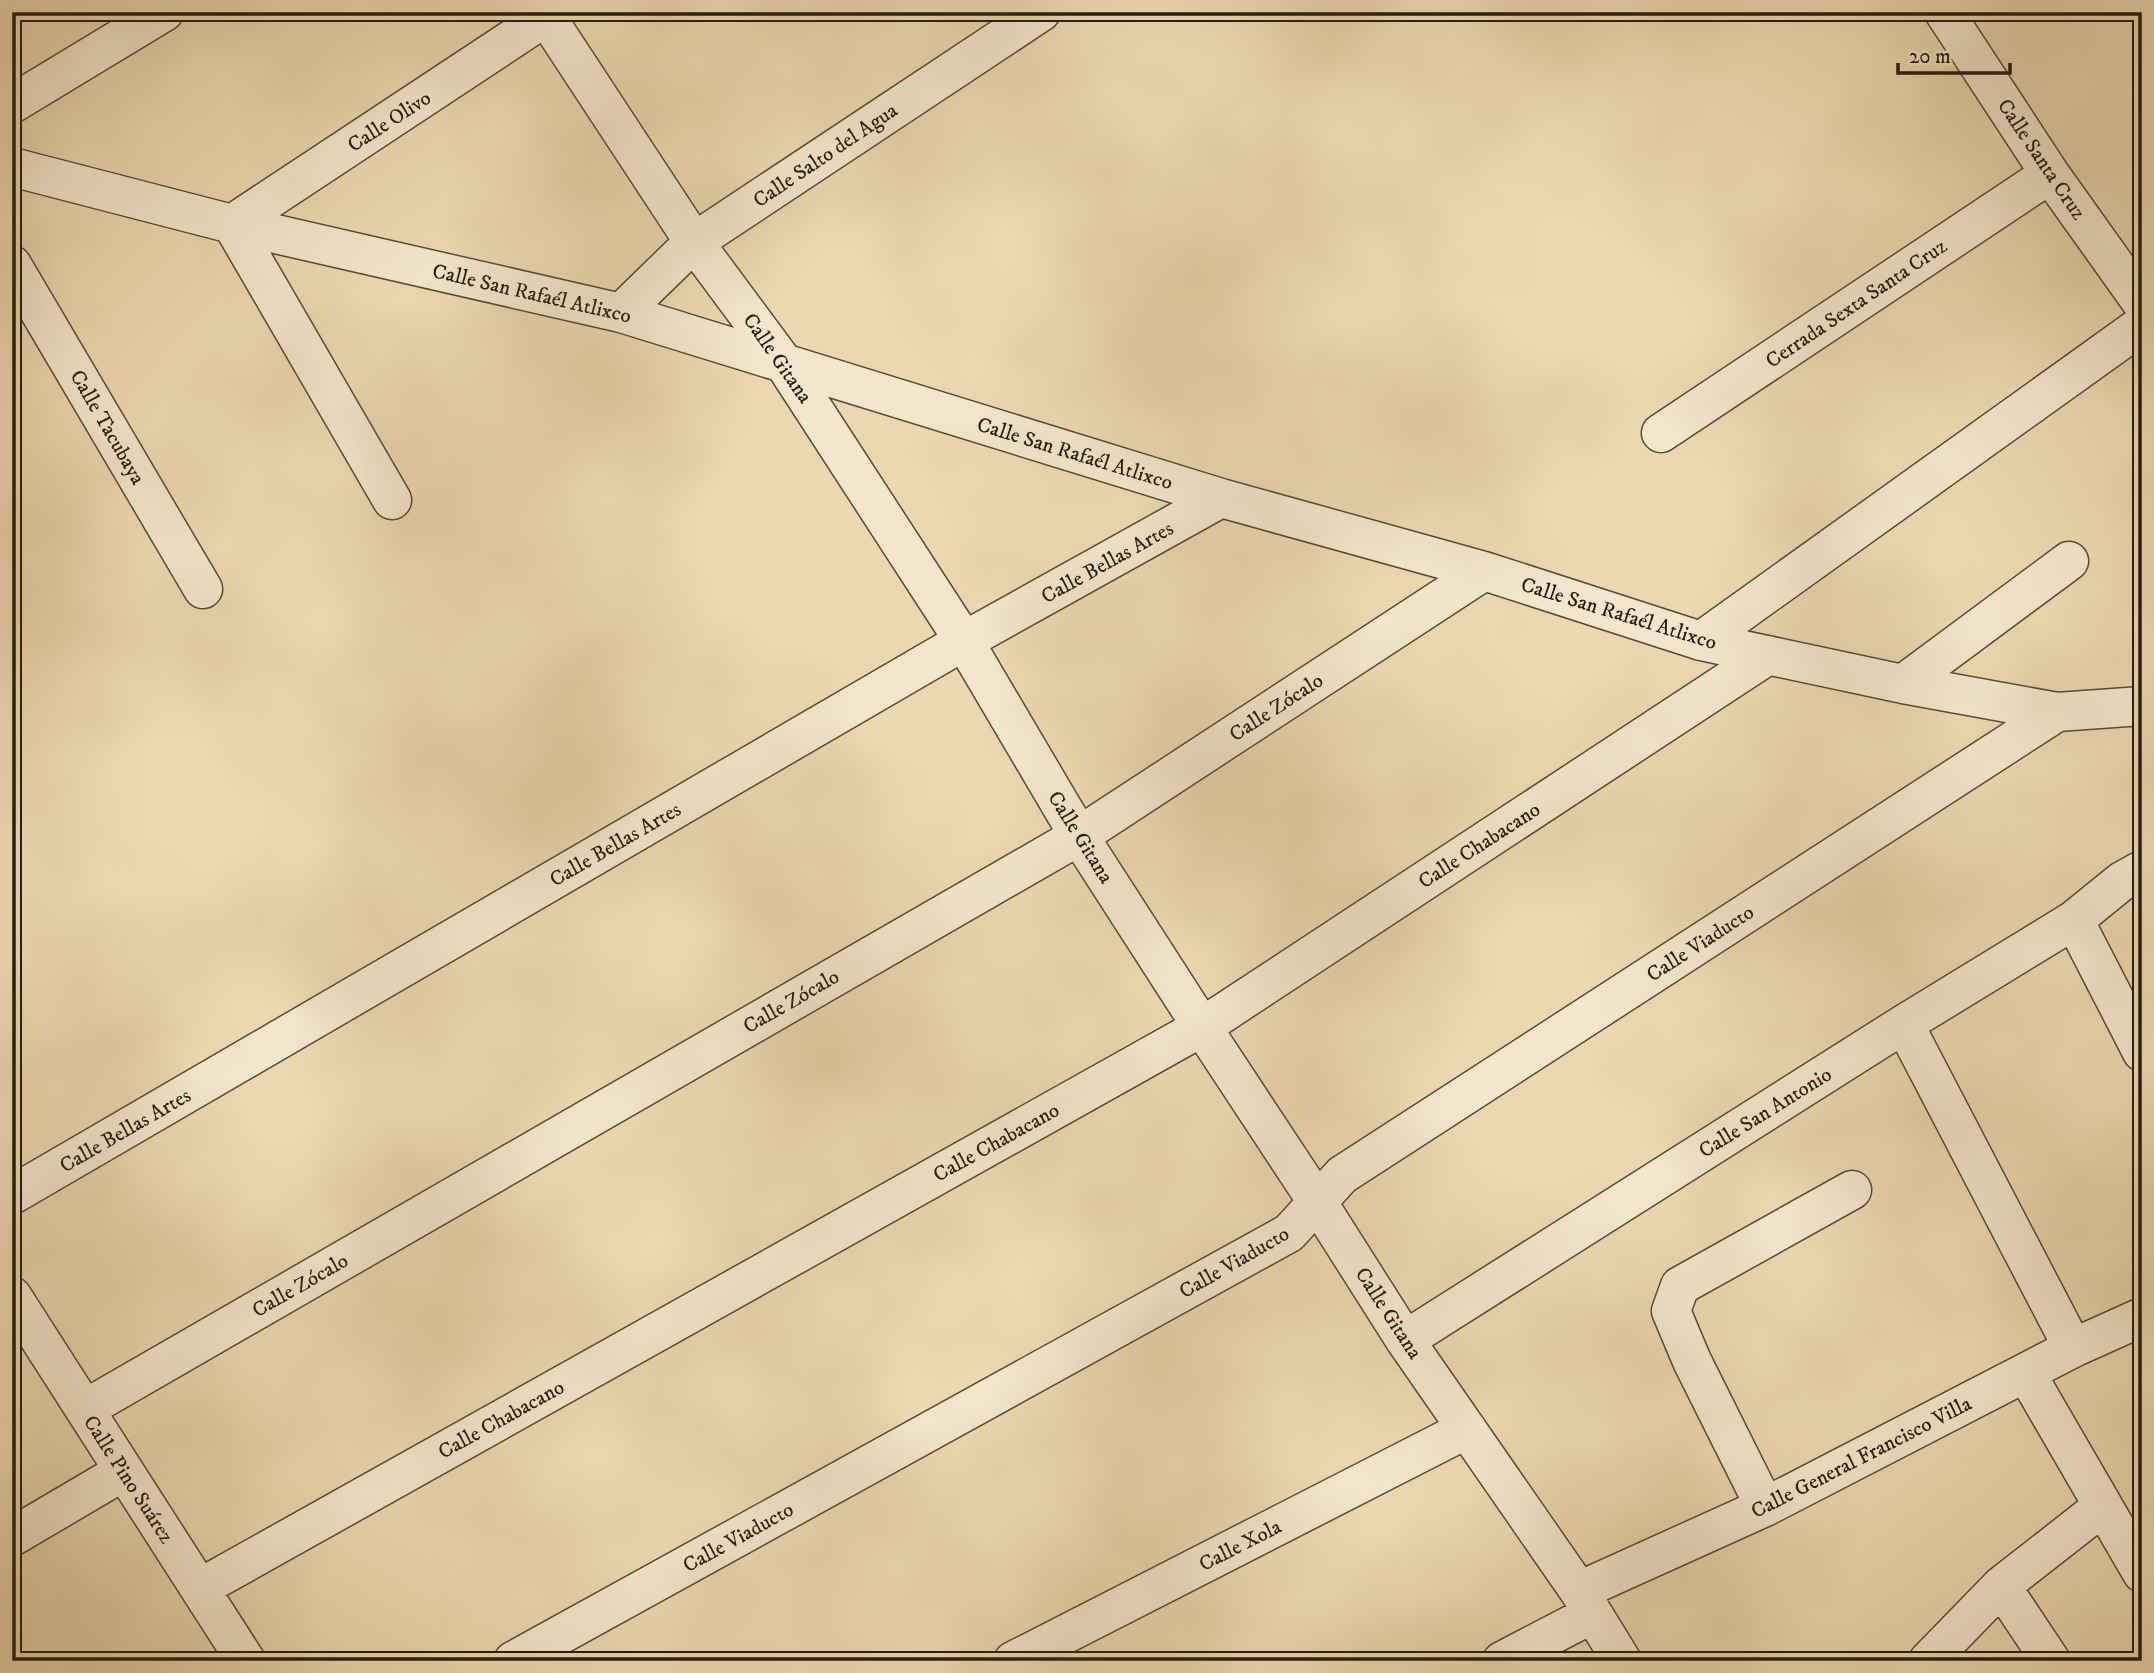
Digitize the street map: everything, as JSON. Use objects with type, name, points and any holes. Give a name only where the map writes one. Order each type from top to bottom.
[{"type":"street","points":[[12,104],[164,12]]},
{"type":"street","name":"Calle Salto del Agua","points":[[621,313],[694,242],[1041,12]]},
{"type":"street","name":"Calle Santa Cruz","points":[[1944,12],[2050,174],[2142,303]]},
{"type":"street","name":"Calle Gitana","points":[[547,14],[694,242],[783,362],[964,641],[1079,836],[1202,1027],[1405,1340],[1622,1661]]},
{"type":"street","name":"Calle Olivo","points":[[232,224],[547,14]]},
{"type":"street","name":"Calle San Rafaél Atlixco","points":[[12,167],[232,224],[621,313],[1221,498],[1484,571],[1701,640],[1903,684],[2057,712],[2142,706]]},
{"type":"street","name":"Cerrada Sexta Santa Cruz","points":[[1661,433],[2050,174]]},
{"type":"street","points":[[232,224],[392,500]]},
{"type":"street","name":"Calle Tacubaya","points":[[12,265],[203,589]]},
{"type":"street","points":[[1701,640],[2142,325]]},
{"type":"street","name":"Calle Bellas Artes","points":[[12,1195],[964,641],[1221,498]]},
{"type":"street","points":[[1903,684],[2069,561]]},
{"type":"street","name":"Calle Zócalo","points":[[85,1409],[1079,836],[1484,571]]},
{"type":"street","name":"Calle Chabacano","points":[[200,1588],[1202,1027],[1768,655]]},
{"type":"street","name":"Calle Viaducto","points":[[513,1661],[1289,1233],[1342,1175],[2057,712]]},
{"type":"street","name":"Calle San Antonio","points":[[1405,1340],[1904,1024],[2074,920],[2132,875]]},
{"type":"street","points":[[2074,920],[2136,1027]]},
{"type":"street","points":[[1904,1024],[2073,1348]]},
{"type":"street","points":[[1765,1507],[1692,1361],[1671,1311],[1680,1286],[1852,1190]]},
{"type":"street","name":"Calle Pino Suárez","points":[[17,1315],[85,1409],[200,1588],[231,1656]]},
{"type":"street","name":"Calle General Francisco Villa","points":[[1502,1661],[1585,1603],[2073,1348],[2142,1317]]},
{"type":"street","points":[[2026,1373],[2142,1573]]},
{"type":"street","name":"Calle Xola","points":[[1013,1661],[1467,1429]]},
{"type":"street","points":[[12,1537],[124,1471]]},
{"type":"street","points":[[1928,1661],[2001,1586],[2102,1507]]},
{"type":"street","points":[[2001,1586],[2051,1661]]}]
